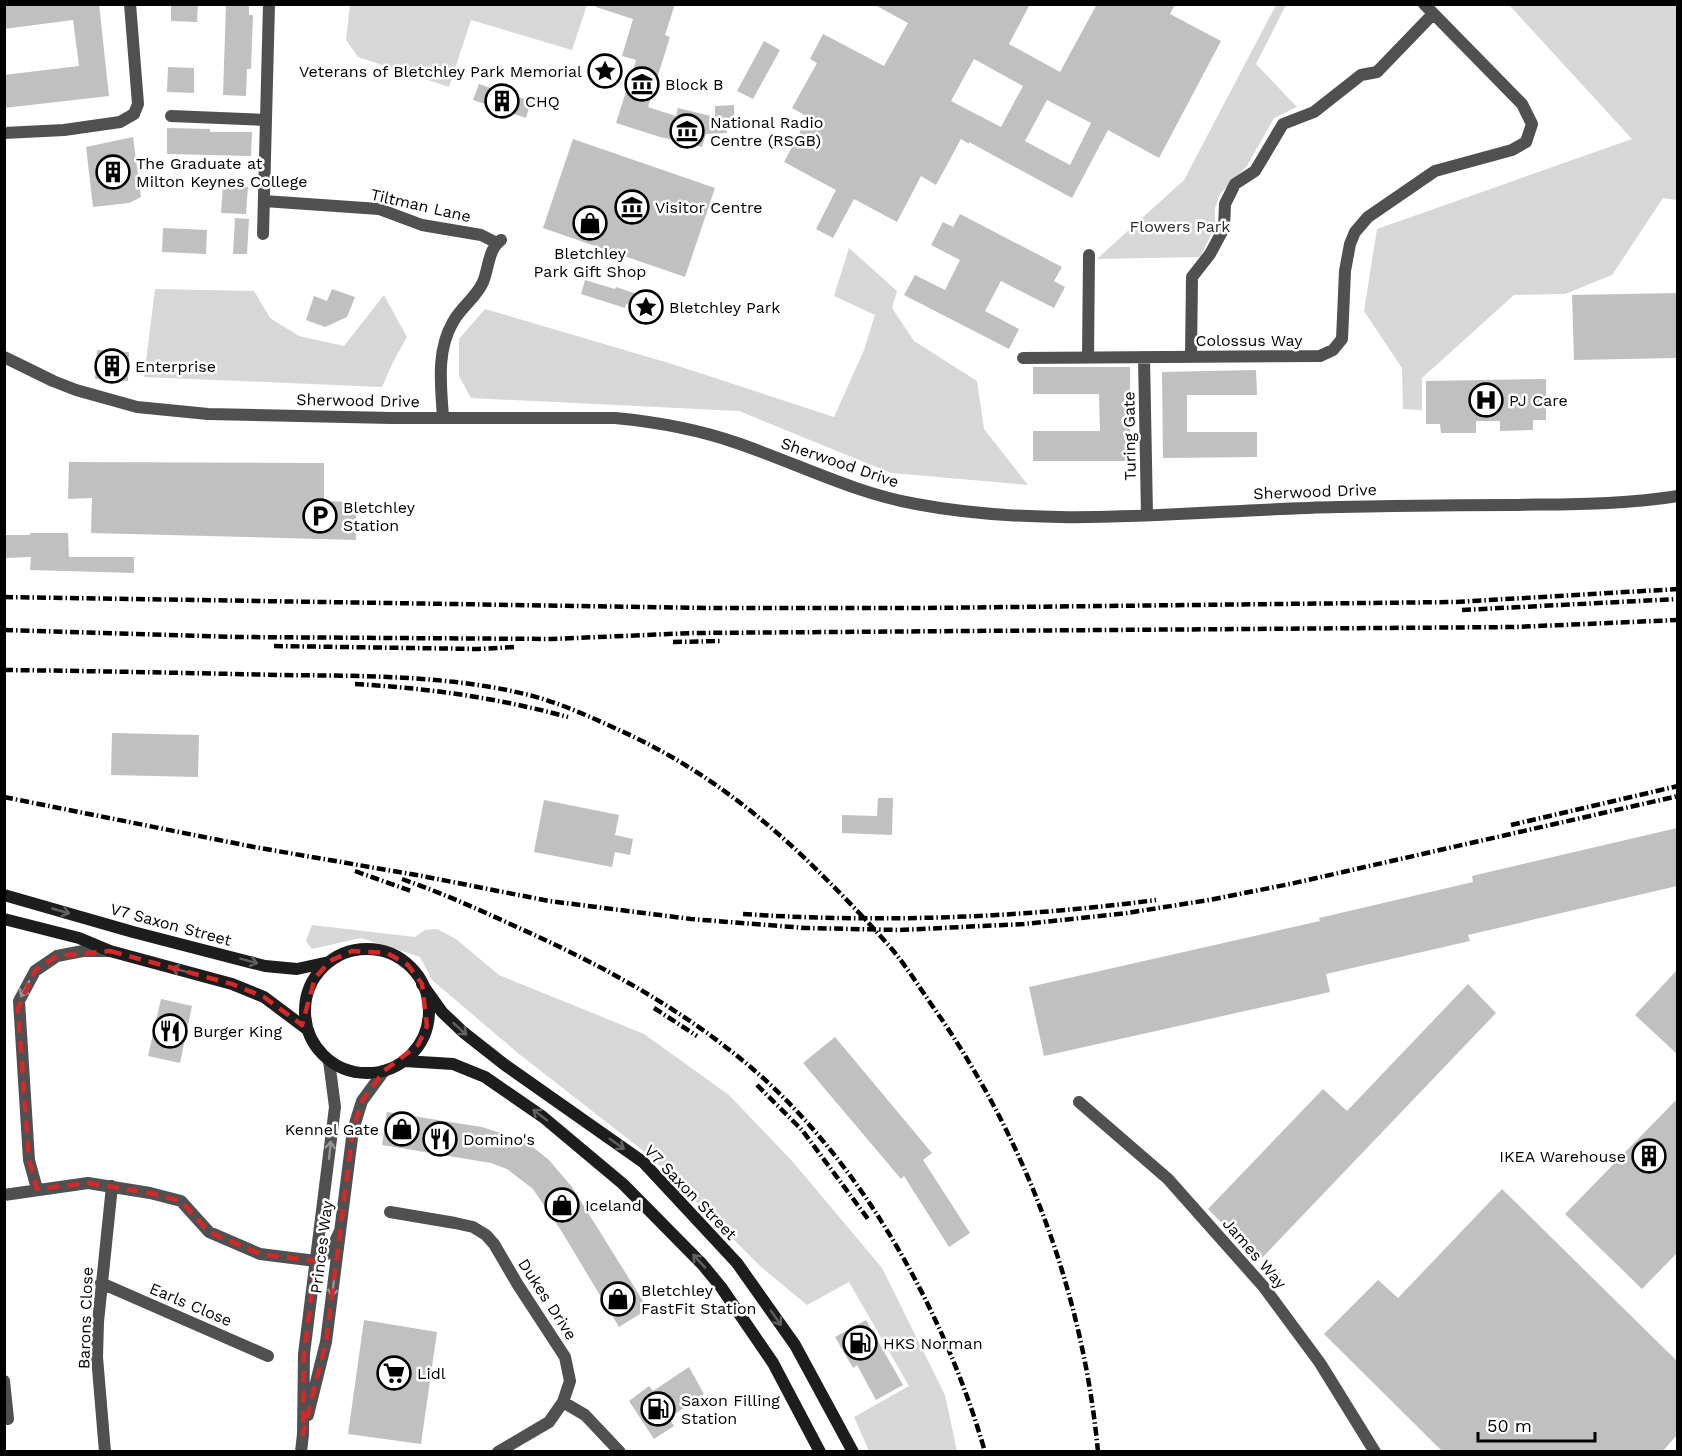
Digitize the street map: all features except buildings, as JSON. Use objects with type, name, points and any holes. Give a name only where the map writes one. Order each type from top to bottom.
[{"type":"main road","name":"V7 Saxon Street","points":[[4,895],[133,932],[265,966],[297,969],[330,962]]},
{"type":"main road","points":[[4,919],[79,938],[110,951],[232,984],[264,998],[308,1030]]},
{"type":"main road","points":[[364,950],[387,953],[408,965],[422,984],[428,1005],[427,1026],[418,1045],[404,1061],[384,1071],[365,1073],[346,1070],[329,1061],[316,1047],[308,1030],[304,1012],[306,998],[315,978],[330,962],[340,955],[364,950]]},
{"type":"main road","name":"V7 Saxon Street","points":[[422,984],[442,1012],[463,1032],[505,1065],[643,1162],[737,1263],[795,1346],[853,1452]]},
{"type":"main road","points":[[404,1061],[453,1064],[485,1077],[543,1117],[623,1184],[702,1264],[721,1287],[773,1363],[820,1452]]},
{"type":"street","points":[[4,134],[64,130],[120,122],[135,114],[138,104],[130,4]]},
{"type":"street","points":[[263,234],[269,4]]},
{"type":"street","points":[[1191,356],[1192,277],[1210,254],[1224,228],[1225,204],[1234,184],[1255,171],[1283,124],[1314,112],[1361,75],[1377,72],[1429,9]]},
{"type":"street","name":"Colossus Way","points":[[1023,358],[1310,357],[1320,356],[1333,350],[1342,339],[1344,328],[1345,271],[1350,244],[1355,232],[1368,217],[1435,171],[1512,150],[1526,142],[1532,124],[1522,104],[1429,9]]},
{"type":"street","points":[[171,116],[266,120]]},
{"type":"street","name":"Tiltman Lane","points":[[264,201],[378,209],[422,225],[481,235],[499,242],[493,248],[483,282],[474,297],[454,320],[445,338],[441,359],[442,417]]},
{"type":"street","points":[[1088,357],[1089,255]]},
{"type":"street","name":"Sherwood Drive","points":[[4,357],[60,384],[137,407],[207,414],[380,418],[615,418],[651,422],[698,431],[737,443],[860,489],[912,504],[975,514],[1147,515],[1297,508],[1572,504],[1646,501],[1677,496]]},
{"type":"street","name":"Turing Gate","points":[[1144,357],[1147,515]]},
{"type":"street","points":[[37,1189],[29,1160],[19,1001],[35,971],[57,956],[83,951],[110,951]]},
{"type":"street","name":"Princes Way","points":[[301,1452],[304,1354],[334,1107],[329,1061]]},
{"type":"street","name":"Princes Way","points":[[303,1434],[326,1342],[353,1130],[362,1101],[384,1071]]},
{"type":"street","name":"James Way","points":[[1079,1102],[1168,1179],[1263,1286],[1320,1363],[1375,1452]]},
{"type":"street","points":[[4,1195],[88,1184],[112,1186],[181,1201],[209,1232],[260,1254],[316,1261],[330,1252],[340,1230]]},
{"type":"street","name":"Barons Close","points":[[105,1452],[97,1357],[100,1283],[112,1186]]},
{"type":"street","name":"Dukes Drive","points":[[390,1212],[455,1222],[472,1227],[486,1235],[495,1244],[518,1285],[566,1357],[570,1382],[563,1402],[549,1422],[498,1452]]},
{"type":"street","name":"Earls Close","points":[[100,1283],[268,1356]]},
{"type":"street","points":[[4,1381],[8,1419],[4,1419]]},
{"type":"street","points":[[563,1402],[585,1415],[620,1452]]},
{"type":"highlighted area","points":[[110,951],[232,984],[264,997],[302,1025],[315,978],[330,961],[352,951],[387,953],[408,965],[422,984],[427,1026],[418,1045],[384,1071],[362,1101],[353,1130],[326,1342],[303,1434],[304,1354],[316,1261],[260,1254],[209,1232],[181,1201],[150,1193],[88,1183],[37,1189],[29,1160],[18,1008],[35,971],[57,956]]},
{"type":"green space","points":[[350,4],[587,5],[572,50],[471,20],[449,87],[358,57],[346,40]]},
{"type":"green space","name":"Flowers Park","points":[[1276,5],[1286,5],[1256,64],[1297,107],[1274,118],[1247,166],[1220,194],[1215,208],[1215,227],[1200,257],[1097,259],[1184,180]]},
{"type":"green space","points":[[1509,5],[1677,5],[1677,200],[1663,198],[1612,275],[1565,294],[1514,295],[1422,378],[1422,410],[1403,409],[1402,368],[1364,311],[1377,229],[1632,139]]},
{"type":"green space","points":[[849,248],[897,291],[892,308],[914,341],[977,381],[984,429],[1028,485],[891,473],[739,411],[471,398],[459,376],[459,339],[485,309],[672,364],[834,417],[864,350],[875,315],[834,296]]},
{"type":"green space","points":[[155,289],[254,291],[270,318],[299,336],[344,346],[384,295],[407,337],[382,387],[144,377]]},
{"type":"green space","points":[[312,925],[415,937],[425,930],[437,929],[456,939],[499,975],[644,1034],[729,1095],[793,1162],[882,1268],[945,1395],[957,1451],[869,1451],[854,1417],[909,1386],[849,1282],[807,1305],[760,1266],[650,1156],[519,1054],[432,980],[420,957],[361,938],[312,949],[306,941]]},
{"type":"railway","points":[[4,597],[707,608],[925,608],[1456,602],[1678,589]]},
{"type":"railway","points":[[1462,610],[1678,599]]},
{"type":"railway","points":[[4,630],[237,637],[552,639],[693,633],[1515,627],[1678,620]]},
{"type":"railway","points":[[673,642],[721,641]]},
{"type":"railway","points":[[274,646],[478,649],[514,647]]},
{"type":"railway","points":[[4,670],[373,676],[465,683],[525,694],[566,707],[660,750],[712,782],[806,859],[868,922],[902,962],[964,1054],[1021,1161],[1044,1217],[1079,1332],[1098,1452]]},
{"type":"railway","points":[[355,684],[463,695],[515,704],[568,717]]},
{"type":"railway","points":[[1511,825],[1678,786]]},
{"type":"railway","points":[[4,797],[254,847],[549,901],[691,919],[805,928],[900,930],[1024,924],[1127,913],[1209,900],[1290,884],[1678,796]]},
{"type":"railway","points":[[355,871],[411,891]]},
{"type":"railway","points":[[402,879],[490,915],[615,975],[706,1032],[762,1077],[800,1115],[836,1157],[898,1249],[948,1349],[969,1401],[985,1452]]},
{"type":"railway","points":[[743,914],[846,918],[950,917],[1053,911],[1156,900]]},
{"type":"railway","points":[[654,1008],[697,1036]]},
{"type":"railway","points":[[757,1085],[802,1130],[868,1219]]},
{"type":"place","name":"Veterans of Bletchley Park Memorial","points":[[605,71]]},
{"type":"place","name":"Block B","points":[[642,84]]},
{"type":"place","name":"CHQ","points":[[502,101]]},
{"type":"place","name":"National Radio Centre (RSGB)","points":[[687,131]]},
{"type":"place","name":"The Graduate at Milton Keynes College","points":[[113,172]]},
{"type":"place","name":"Visitor Centre","points":[[632,207]]},
{"type":"place","name":"Bletchley Park Gift Shop","points":[[590,223]]},
{"type":"place","name":"Bletchley Park","points":[[646,307]]},
{"type":"place","name":"Enterprise","points":[[112,366]]},
{"type":"place","name":"PJ Care","points":[[1486,400]]},
{"type":"place","name":"Bletchley Station","points":[[320,516]]},
{"type":"place","name":"Burger King","points":[[170,1031]]},
{"type":"place","name":"Kennel Gate","points":[[402,1129]]},
{"type":"place","name":"Domino's","points":[[440,1139]]},
{"type":"place","name":"IKEA Warehouse","points":[[1649,1156]]},
{"type":"place","name":"Iceland","points":[[562,1205]]},
{"type":"place","name":"Bletchley FastFit Station","points":[[618,1299]]},
{"type":"place","name":"HKS Norman","points":[[860,1343]]},
{"type":"place","name":"Lidl","points":[[394,1373]]},
{"type":"place","name":"Saxon Filling Station","points":[[658,1409]]}]
